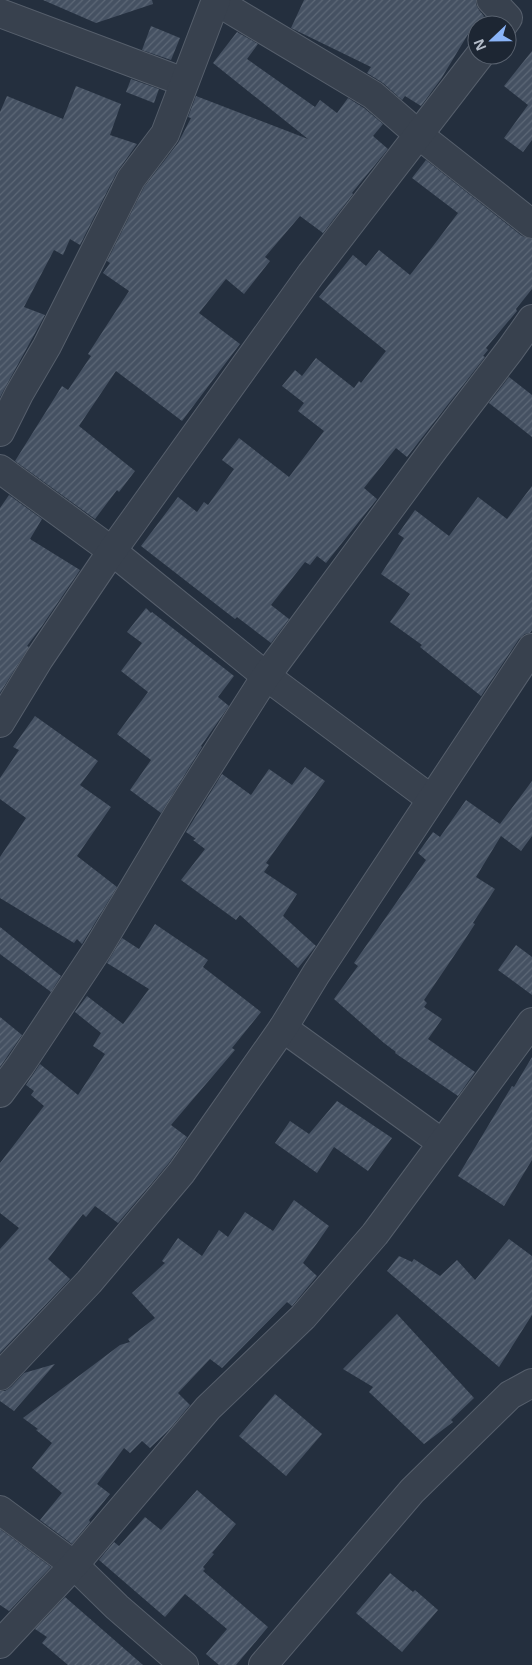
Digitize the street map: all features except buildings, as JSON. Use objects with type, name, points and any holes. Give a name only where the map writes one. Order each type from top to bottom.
[{"type":"street","points":[[491,0],[505,15]]},
{"type":"street","points":[[0,432],[19,394],[47,346],[131,179],[165,134],[216,1],[373,95],[419,135],[532,224]]},
{"type":"street","points":[[0,13],[184,82]]},
{"type":"street","points":[[0,723],[39,658],[112,551],[311,274],[472,65]]},
{"type":"street","points":[[0,1093],[97,950],[180,811],[266,676],[532,318]]},
{"type":"street","points":[[0,469],[112,551],[266,676],[431,799]]},
{"type":"street","points":[[0,1376],[89,1282],[181,1173],[283,1028],[431,799],[532,648]]},
{"type":"street","points":[[0,1644],[74,1565],[208,1408],[309,1309],[375,1234],[532,1022]]},
{"type":"street","points":[[283,1028],[442,1143]]},
{"type":"street","points":[[263,1665],[406,1497],[510,1395],[532,1383]]},
{"type":"street","points":[[0,1510],[74,1565],[184,1665]]}]
